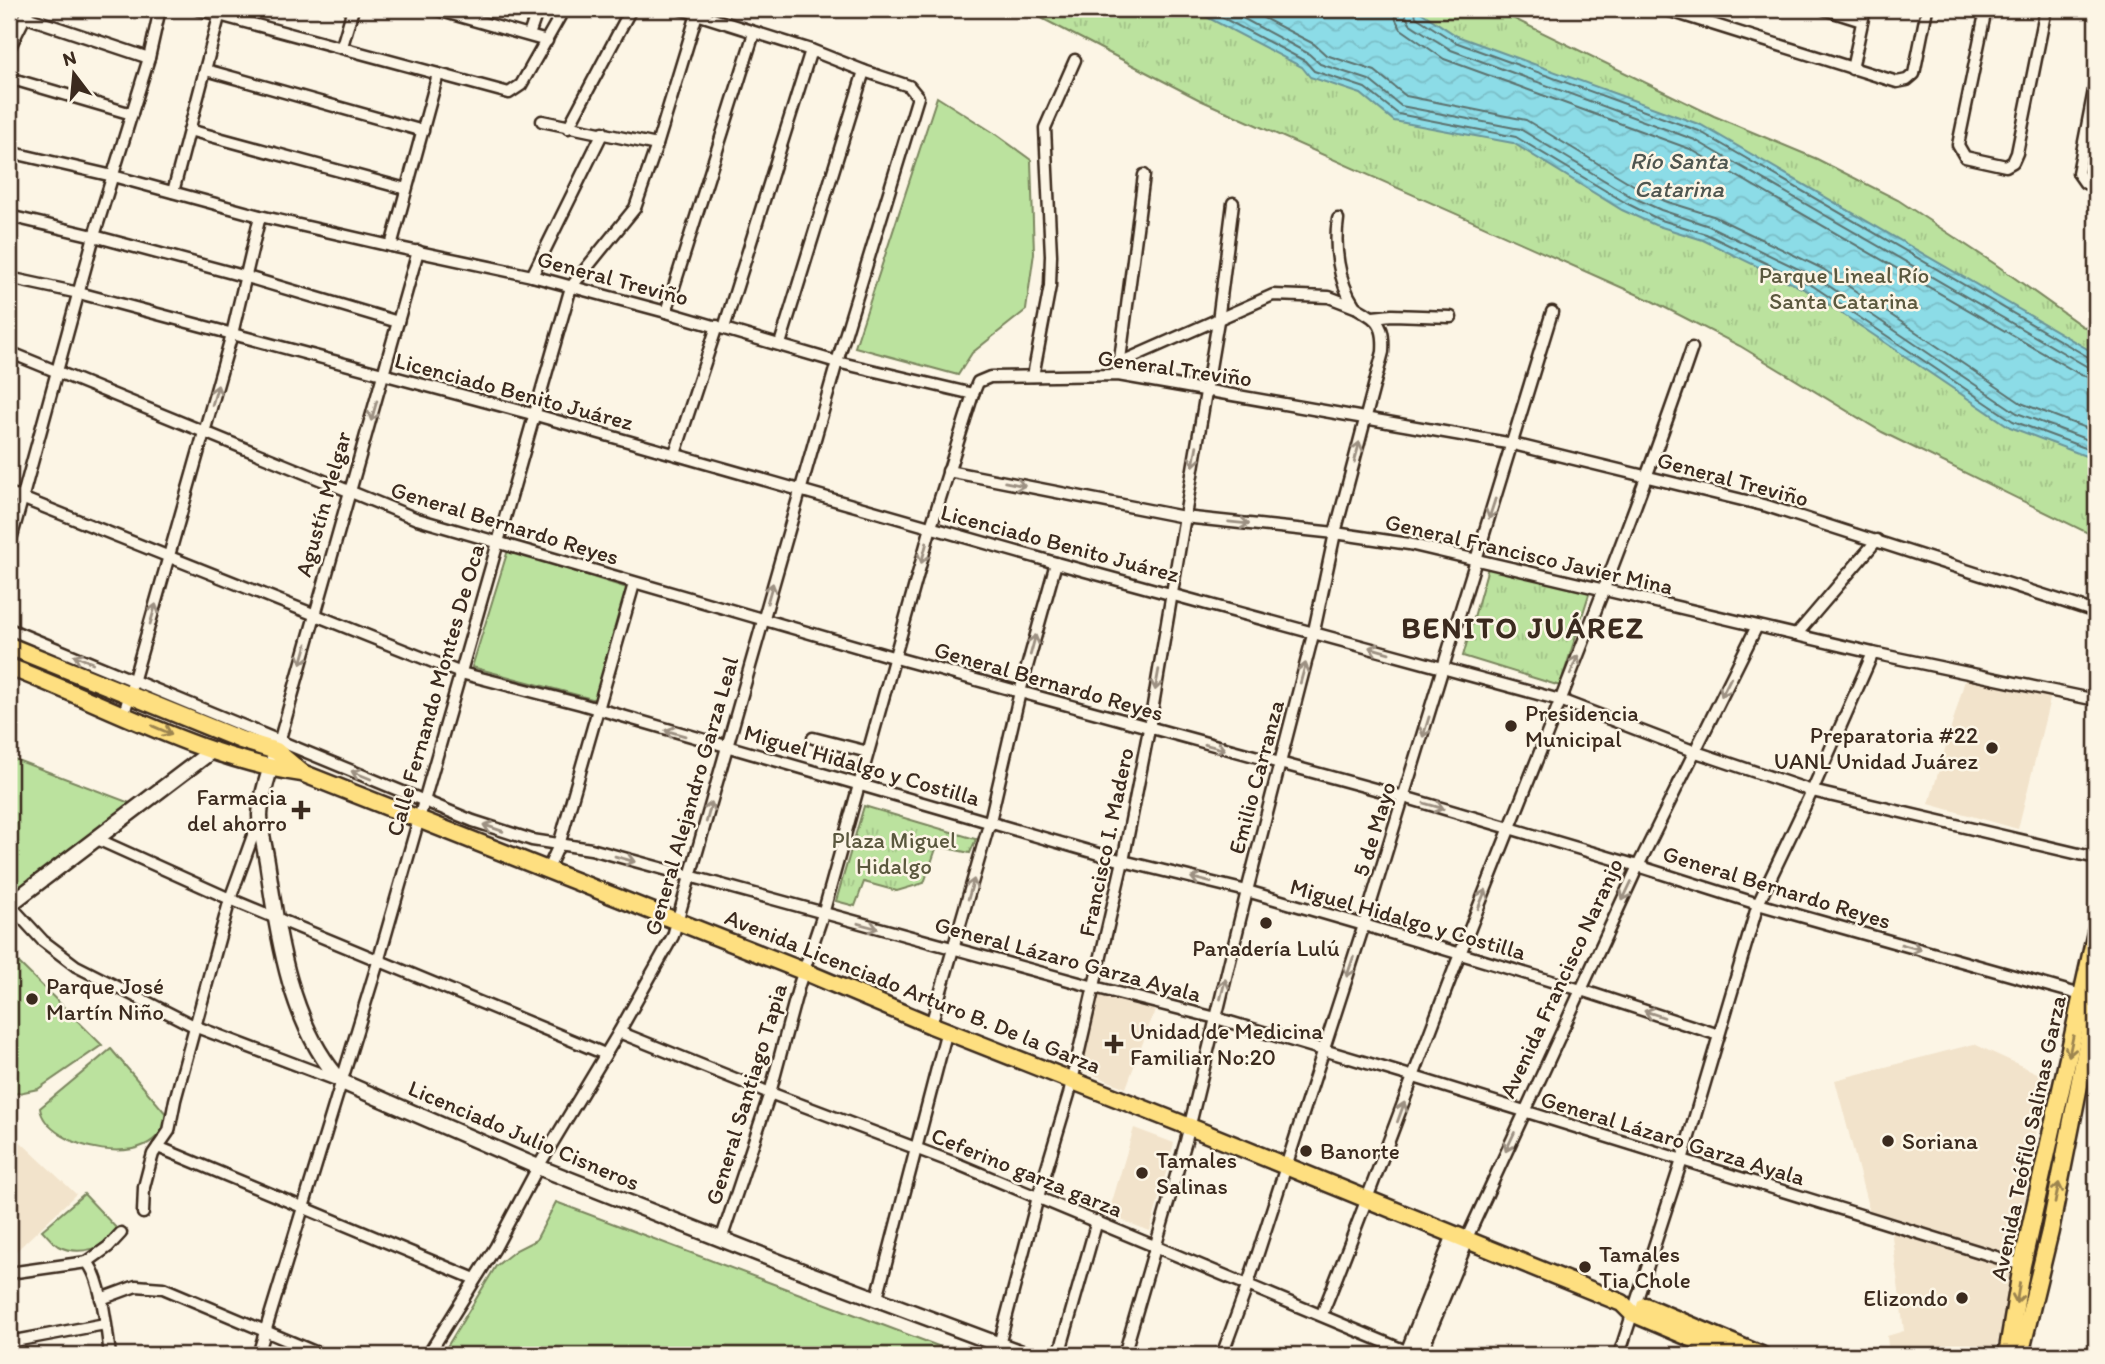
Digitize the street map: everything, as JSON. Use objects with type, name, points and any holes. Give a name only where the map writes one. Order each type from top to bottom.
[{"type":"main road","name":"Avenida Licenciado Arturo B. De la Garza","points":[[9,646],[132,687],[180,715],[241,740],[278,747],[302,773]]},
{"type":"main road","name":"Avenida Licenciado Arturo B. De la Garza","points":[[9,667],[213,750],[270,769],[302,773],[548,869],[939,1028],[1190,1126],[1630,1306],[1761,1355]]},
{"type":"main road","points":[[180,715],[186,713],[216,721],[223,718]]},
{"type":"main road","name":"Avenida Teófilo Salinas Garza","points":[[2010,1352],[2050,1231],[2084,1053],[2092,998],[2096,932]]},
{"type":"main road","name":"Avenida Teófilo Salinas Garza","points":[[2010,1352],[2022,1265],[2092,998]]},
{"type":"main road","points":[[2031,1227],[2050,1231]]},
{"type":"main road","name":"Avenida Licenciado Arturo B. De la Garza","points":[[1630,1306],[1731,1355]]},
{"type":"street","points":[[9,547],[94,236],[149,58],[160,9]]},
{"type":"street","points":[[197,9],[220,12],[509,93],[521,85],[565,9]]},
{"type":"street","points":[[341,46],[353,9]]},
{"type":"street","points":[[434,9],[474,14],[547,41]]},
{"type":"street","points":[[529,35],[538,9]]},
{"type":"street","points":[[568,128],[631,9]]},
{"type":"street","points":[[681,9],[811,50],[864,71],[780,344]]},
{"type":"street","points":[[1824,9],[1862,21]]},
{"type":"street","points":[[1852,69],[1865,9]]},
{"type":"street","points":[[1669,10],[1897,82],[1907,80],[1914,74],[1927,9]]},
{"type":"street","points":[[1986,9],[1958,145],[1965,157],[2006,166],[2013,162],[2017,153],[2046,9]]},
{"type":"street","points":[[173,192],[220,12]]},
{"type":"street","points":[[9,49],[11,37],[27,13],[149,58]]},
{"type":"street","name":"Calle Fernando Montes De Oca","points":[[258,1355],[378,962],[571,287],[631,216],[657,145],[697,14]]},
{"type":"street","points":[[666,312],[754,33]]},
{"type":"street","points":[[675,454],[720,327],[811,50]]},
{"type":"street","points":[[1033,376],[1050,286],[1045,128],[1075,60]]},
{"type":"street","points":[[206,70],[423,131]]},
{"type":"street","name":"General Alejandro Garza Leal","points":[[428,1355],[495,1248],[538,1167],[620,1032],[673,936],[678,922],[800,489],[918,97],[909,86],[864,71]]},
{"type":"street","points":[[391,246],[438,74]]},
{"type":"street","points":[[9,78],[132,114]]},
{"type":"street","points":[[2091,184],[2080,177],[2078,168],[2096,80]]},
{"type":"street","points":[[542,121],[657,145]]},
{"type":"street","points":[[189,130],[406,189]]},
{"type":"street","points":[[532,276],[603,132]]},
{"type":"street","name":"General Treviño","points":[[9,152],[113,176],[260,216],[532,276],[837,362],[973,394],[978,382],[990,377],[1118,375],[1206,388],[1513,444],[1767,506],[2096,612]]},
{"type":"street","points":[[1118,375],[1144,175]]},
{"type":"street","name":"Francisco I. Madero","points":[[997,1350],[1072,1079],[1123,861],[1173,594],[1218,321],[1233,202]]},
{"type":"street","points":[[9,216],[247,277],[398,322]]},
{"type":"street","points":[[124,714],[232,334],[260,216]]},
{"type":"street","points":[[1338,219],[1335,240],[1337,255],[1355,307]]},
{"type":"street","name":"Agustín Melgar","points":[[270,769],[418,251]]},
{"type":"street","name":"Licenciado Benito Juárez","points":[[9,278],[79,293],[536,415],[1056,563],[1560,700],[1693,751],[1812,791],[2096,858]]},
{"type":"street","points":[[1119,363],[1273,295],[1329,297],[1373,317],[1451,317]]},
{"type":"street","name":"5 de Mayo","points":[[1222,1355],[1248,1284],[1364,925],[1552,312]]},
{"type":"street","name":"Emilio Carranza","points":[[1125,1355],[1190,1126],[1314,631],[1335,533],[1383,352],[1384,337],[1380,324],[1373,317]]},
{"type":"street","points":[[1322,1314],[1369,1199],[1460,953],[1604,591],[1692,348]]},
{"type":"street","name":"General Bernardo Reyes","points":[[9,352],[417,519],[762,621],[1404,797],[1758,904],[2092,998]]},
{"type":"street","name":"General Santiago Tapia","points":[[721,1240],[770,1093],[948,471],[973,394]]},
{"type":"street","name":"General Francisco Javier Mina","points":[[948,471],[1184,517],[1335,533],[1409,544],[1873,653],[2096,701]]},
{"type":"street","name":"Miguel Hidalgo y Costilla","points":[[9,493],[461,673],[990,821],[1123,861],[1247,891],[1460,953],[1719,1035]]},
{"type":"street","points":[[1796,635],[1877,540]]},
{"type":"street","points":[[877,1298],[915,1147],[954,949],[990,821],[1020,692],[1056,563]]},
{"type":"street","points":[[548,869],[559,845],[634,583]]},
{"type":"street","name":"Avenida Francisco Naranjo","points":[[1412,1354],[1460,1237],[1524,1112],[1693,751],[1758,626]]},
{"type":"street","name":"General Lázaro Garza Ayala","points":[[9,629],[132,687],[223,718],[278,747],[509,833],[559,845],[591,849],[823,914],[1216,1018],[2022,1265]]},
{"type":"street","points":[[1619,1355],[1630,1306],[1682,1160],[1758,904],[1873,653]]},
{"type":"street","points":[[813,738],[868,752]]},
{"type":"street","points":[[213,750],[9,904],[43,941],[76,966],[194,1026],[342,1082]]},
{"type":"street","name":"Licenciado Julio Cisneros","points":[[270,769],[260,816],[275,918],[299,1008],[315,1047],[327,1067],[342,1082],[538,1167],[721,1240],[877,1298],[997,1350],[1027,1355]]},
{"type":"street","points":[[143,1213],[144,1187],[153,1154],[169,1131],[194,1026],[230,900],[260,816]]},
{"type":"street","points":[[97,839],[230,900],[605,1054]]},
{"type":"street","name":"Ceferino garza garza","points":[[620,1032],[1038,1197],[1412,1354]]},
{"type":"street","points":[[158,1147],[475,1279]]},
{"type":"street","points":[[1059,1355],[1097,1221]]},
{"type":"street","points":[[9,1273],[87,1262],[108,1247],[121,1233]]},
{"type":"street","points":[[87,1262],[101,1298],[110,1355]]},
{"type":"street","points":[[101,1298],[136,1286],[154,1286],[322,1355]]},
{"type":"street","points":[[9,1342],[105,1324]]},
{"type":"shaded area","name":"Preparatoria #22 UANL Unidad Juárez","points":[[1967,673],[2052,691],[2018,829],[1929,804]]},
{"type":"shaded area","name":"Unidad de Medicina Familiar No:20","points":[[1099,993],[1155,1010],[1126,1088],[1079,1069]]},
{"type":"shaded area","points":[[1974,1044],[2046,1077],[1995,1355],[1889,1355],[1887,1336],[1904,1331],[1891,1229],[1870,1214],[1835,1080]]},
{"type":"shaded area","points":[[1134,1128],[1174,1143],[1150,1231],[1108,1215]]},
{"type":"shaded area","points":[[9,1131],[76,1194],[9,1258]]},
{"type":"green space","name":"Parque Lineal Río Santa Catarina","points":[[1024,9],[1494,9],[1714,116],[1817,159],[1898,200],[2082,326],[2096,332],[2096,537],[1882,432],[1740,346],[1652,301],[1200,100]]},
{"type":"green space","points":[[937,97],[1031,160],[1034,253],[1026,310],[972,353],[958,375],[855,347]]},
{"type":"green space","points":[[508,550],[627,588],[596,700],[472,667]]},
{"type":"green space","points":[[1489,564],[1590,591],[1560,686],[1463,656]]},
{"type":"green space","points":[[9,757],[130,803],[9,900]]},
{"type":"green space","name":"Plaza Miguel Hidalgo","points":[[864,806],[976,839],[970,853],[937,846],[924,883],[897,891],[864,882],[855,906],[836,901]]},
{"type":"green space","name":"Parque José Martín Niño","points":[[9,953],[102,1045],[38,1089],[9,1095]]},
{"type":"green space","points":[[111,1049],[167,1115],[159,1134],[144,1145],[124,1150],[80,1144],[61,1135],[47,1122],[40,1108]]},
{"type":"green space","points":[[84,1194],[120,1232],[100,1247],[74,1250],[58,1246],[42,1230]]},
{"type":"green space","points":[[556,1202],[962,1355],[442,1355],[496,1266],[516,1250],[536,1240]]},
{"type":"water","name":"Río Santa Catarina","points":[[1179,9],[1416,9],[1457,36],[1701,125],[2096,354],[2096,460],[2010,427],[1810,292],[1703,240],[1655,225],[1622,210],[1513,143],[1394,121],[1361,94],[1310,77],[1302,67],[1201,14]]},
{"type":"place","name":"Presidencia Municipal","points":[[1511,726]]},
{"type":"place","name":"Preparatoria #22 UANL Unidad Juárez","points":[[1992,748]]},
{"type":"place","name":"Farmacia del ahorro","points":[[301,810]]},
{"type":"place","name":"Panadería Lulú","points":[[1266,923]]},
{"type":"place","name":"Parque José Martín Niño","points":[[32,999]]},
{"type":"place","name":"Unidad de Medicina Familiar No:20","points":[[1114,1044]]},
{"type":"place","name":"Soriana","points":[[1888,1141]]},
{"type":"place","name":"Banorte","points":[[1306,1151]]},
{"type":"place","name":"Tamales Salinas","points":[[1142,1173]]},
{"type":"place","name":"Tamales Tia Chole","points":[[1585,1267]]},
{"type":"place","name":"Elizondo","points":[[1962,1298]]},
{"type":"district","name":"BENITO JUÁREZ","points":[[1523,628]]}]
